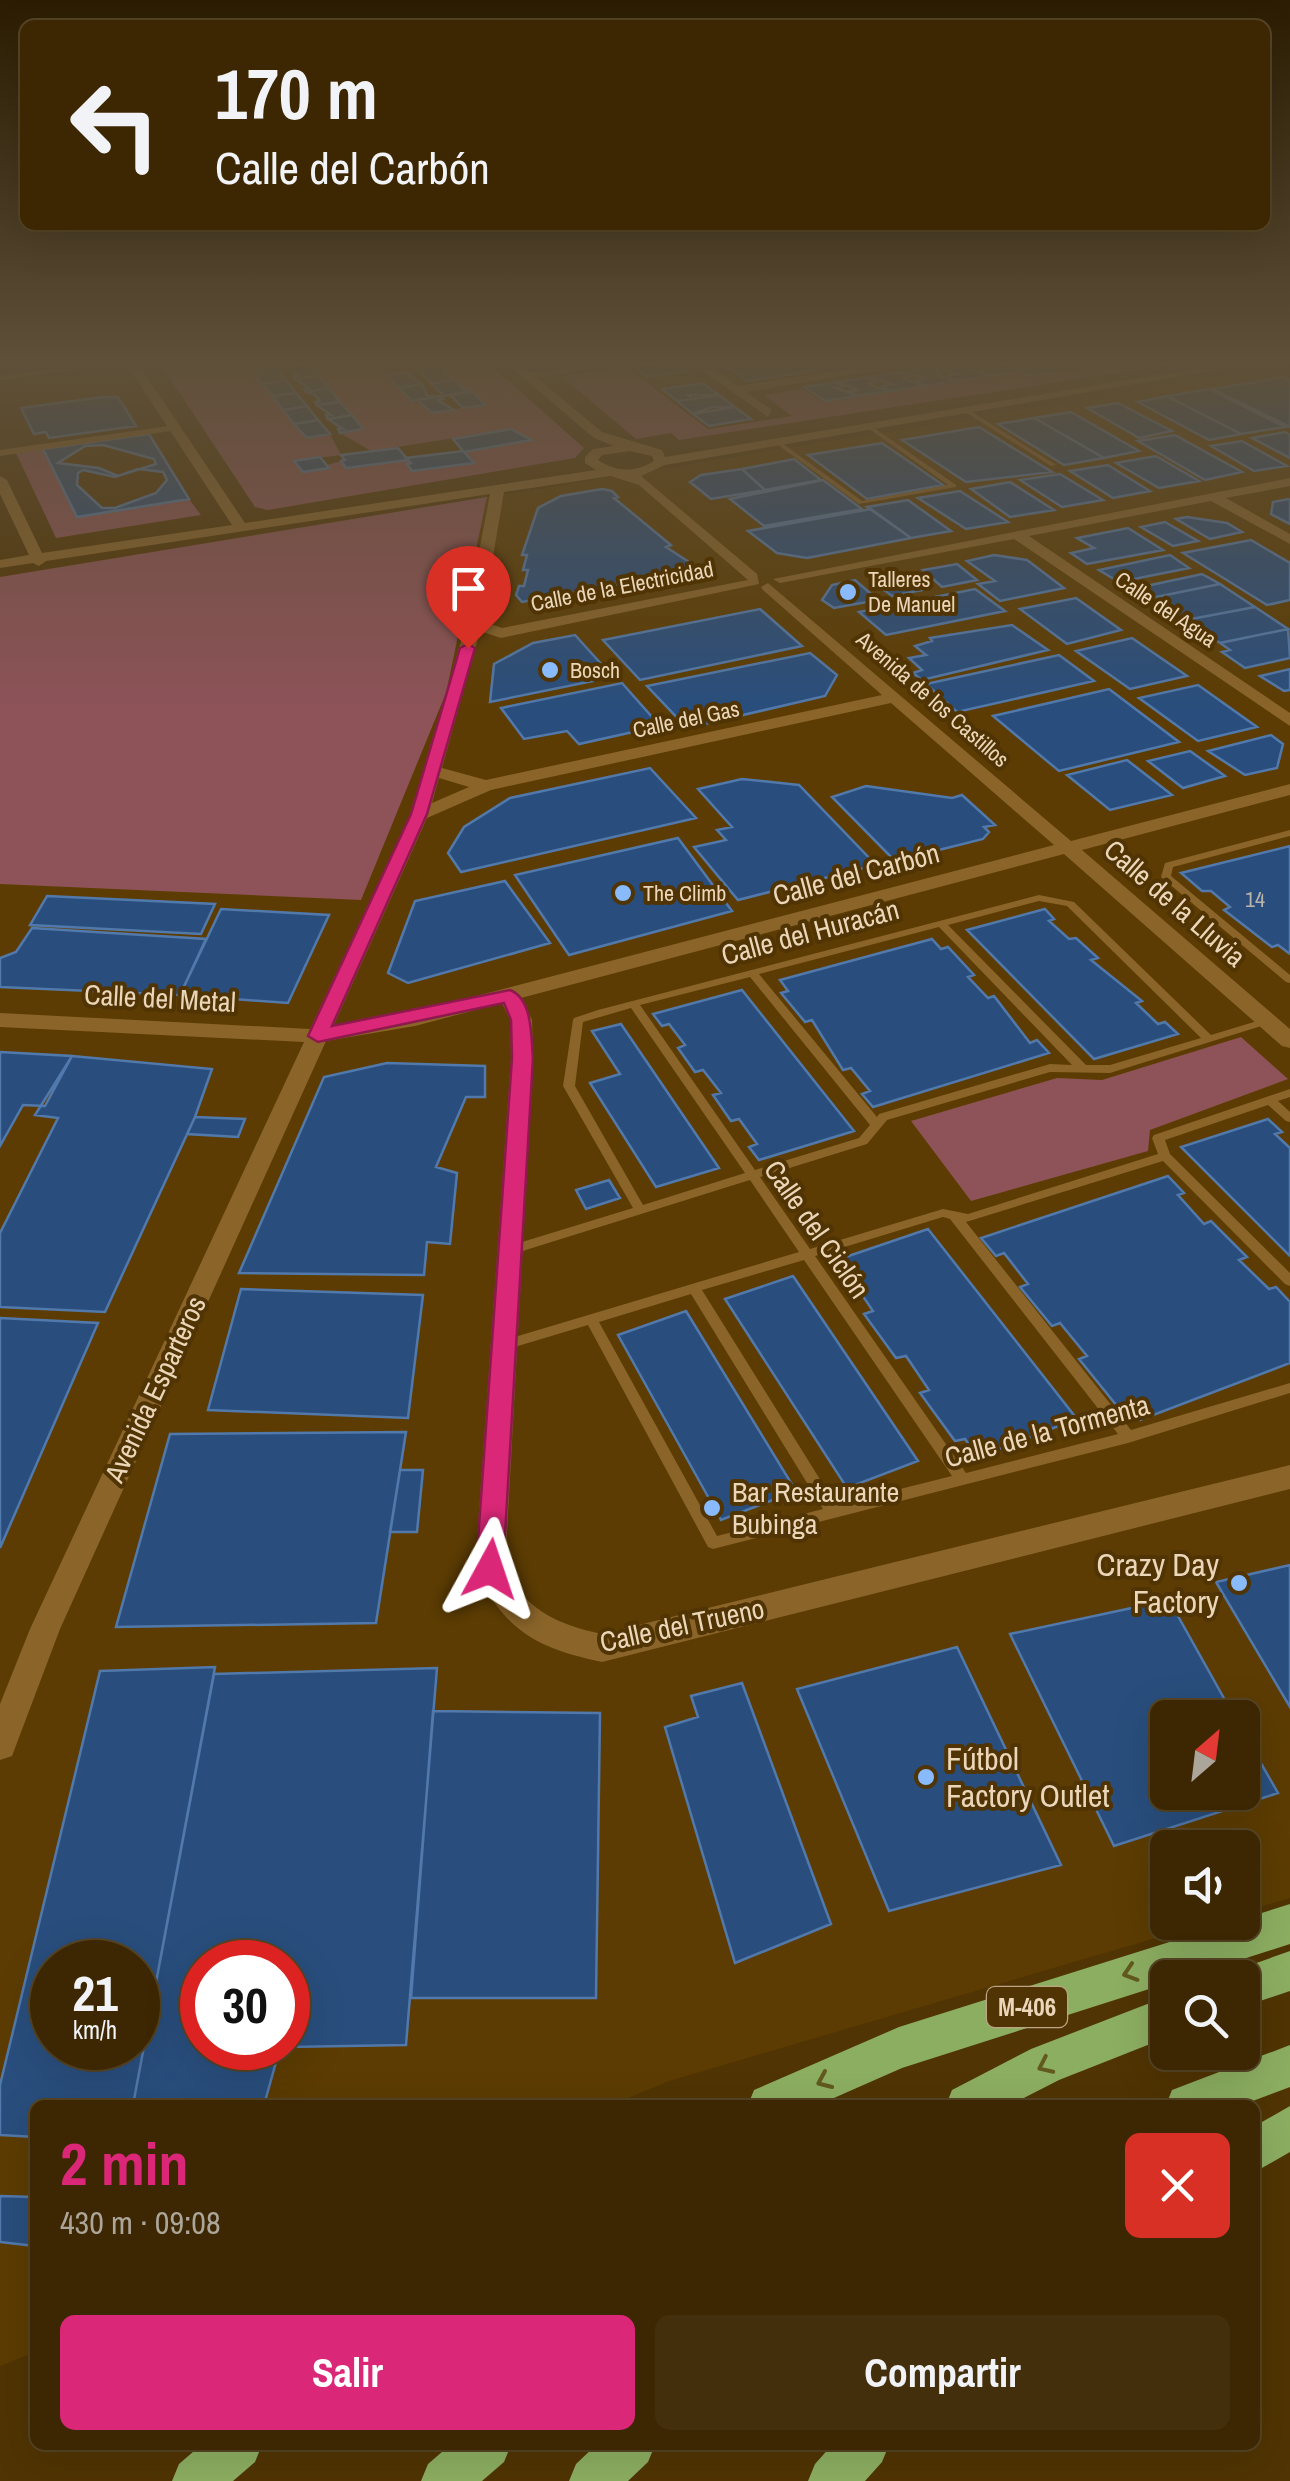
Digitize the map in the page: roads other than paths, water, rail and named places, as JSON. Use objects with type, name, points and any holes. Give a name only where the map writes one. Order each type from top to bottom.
[{"type":"highway","name":"M-406","points":[[780,2100],[899,2048],[1290,1924]]},
{"type":"highway","points":[[1260,1981],[1290,1970]]},
{"type":"highway","name":"M-406","points":[[977,2100],[1046,2064],[1150,2023]]},
{"type":"highway","points":[[1200,2100],[1290,2066]]},
{"type":"highway","points":[[1260,2148],[1290,2127]]},
{"type":"highway","points":[[196,2481],[232,2450]]},
{"type":"highway","points":[[445,2481],[480,2450]]},
{"type":"highway","points":[[593,2481],[626,2450]]},
{"type":"highway","points":[[832,2481],[860,2450]]},
{"type":"street","points":[[208,478],[238,524]]},
{"type":"street","points":[[238,524],[480,478]]},
{"type":"street","points":[[0,564],[238,524],[577,478]]},
{"type":"street","name":"Avenida de los Castillos","points":[[632,478],[644,482],[764,580],[1069,845]]},
{"type":"street","name":"Avenida de los Castillos","points":[[669,478],[764,580]]},
{"type":"street","points":[[0,480],[37,557]]},
{"type":"street","name":"Calle de la Electricidad","points":[[471,634],[501,633],[1290,482]]},
{"type":"street","name":"Avenida Esparteros","points":[[0,1744],[44,1629],[419,814],[471,634],[498,487]]},
{"type":"street","points":[[1214,496],[1290,540]]},
{"type":"street","name":"Calle del Agua","points":[[1017,534],[1290,721]]},
{"type":"street","points":[[0,555],[37,557]]},
{"type":"street","name":"Calle de la Electricidad","points":[[471,634],[501,633]]},
{"type":"street","name":"Calle del Gas","points":[[419,814],[486,786],[896,697]]},
{"type":"street","name":"Calle del Gas","points":[[434,771],[486,786]]},
{"type":"street","name":"Calle del Carbón","points":[[318,1036],[510,996],[1290,789]]},
{"type":"street","name":"Calle de la Lluvia","points":[[1069,845],[1290,1041]]},
{"type":"street","name":"Calle del Trueno","points":[[510,996],[523,1039],[508,1344],[490,1569],[503,1601],[528,1620],[566,1642],[602,1648],[1290,1477]]},
{"type":"street","name":"Calle del Metal","points":[[0,1020],[318,1036]]},
{"type":"lane","points":[[826,478],[861,503],[954,486],[942,478]]},
{"type":"lane","points":[[1290,834],[1168,865],[1166,877],[1290,980]]},
{"type":"lane","name":"Calle del Huracán","points":[[640,1210],[570,1086],[578,1020],[1039,898],[1070,904],[1208,1038]]},
{"type":"lane","points":[[941,924],[1083,1068]]},
{"type":"lane","points":[[753,973],[876,1125]]},
{"type":"lane","name":"Calle del Ciclón","points":[[634,1004],[749,1176],[963,1480]]},
{"type":"lane","points":[[512,1248],[863,1141],[883,1117],[1050,1068],[1110,1069],[1267,1021]]},
{"type":"lane","points":[[1290,1093],[1158,1138],[1165,1156],[1290,1282]]},
{"type":"lane","points":[[1270,1100],[1290,1118]]},
{"type":"lane","points":[[508,1344],[943,1213],[968,1218],[1165,1156]]},
{"type":"lane","points":[[954,1215],[1128,1437]]},
{"type":"lane","points":[[694,1288],[833,1513]]},
{"type":"lane","name":"Calle de la Tormenta","points":[[592,1319],[714,1543],[1128,1437],[1290,1388]]},
{"type":"place","name":"Talleres De Manuel","points":[[848,592]]},
{"type":"place","name":"Bosch","points":[[550,670]]},
{"type":"place","name":"The Climb","points":[[623,893]]},
{"type":"place","name":"Bar Restaurante Bubinga","points":[[712,1508]]},
{"type":"place","name":"Crazy Day Factory","points":[[1239,1583]]},
{"type":"place","name":"Fútbol Factory Outlet","points":[[926,1777]]}]
